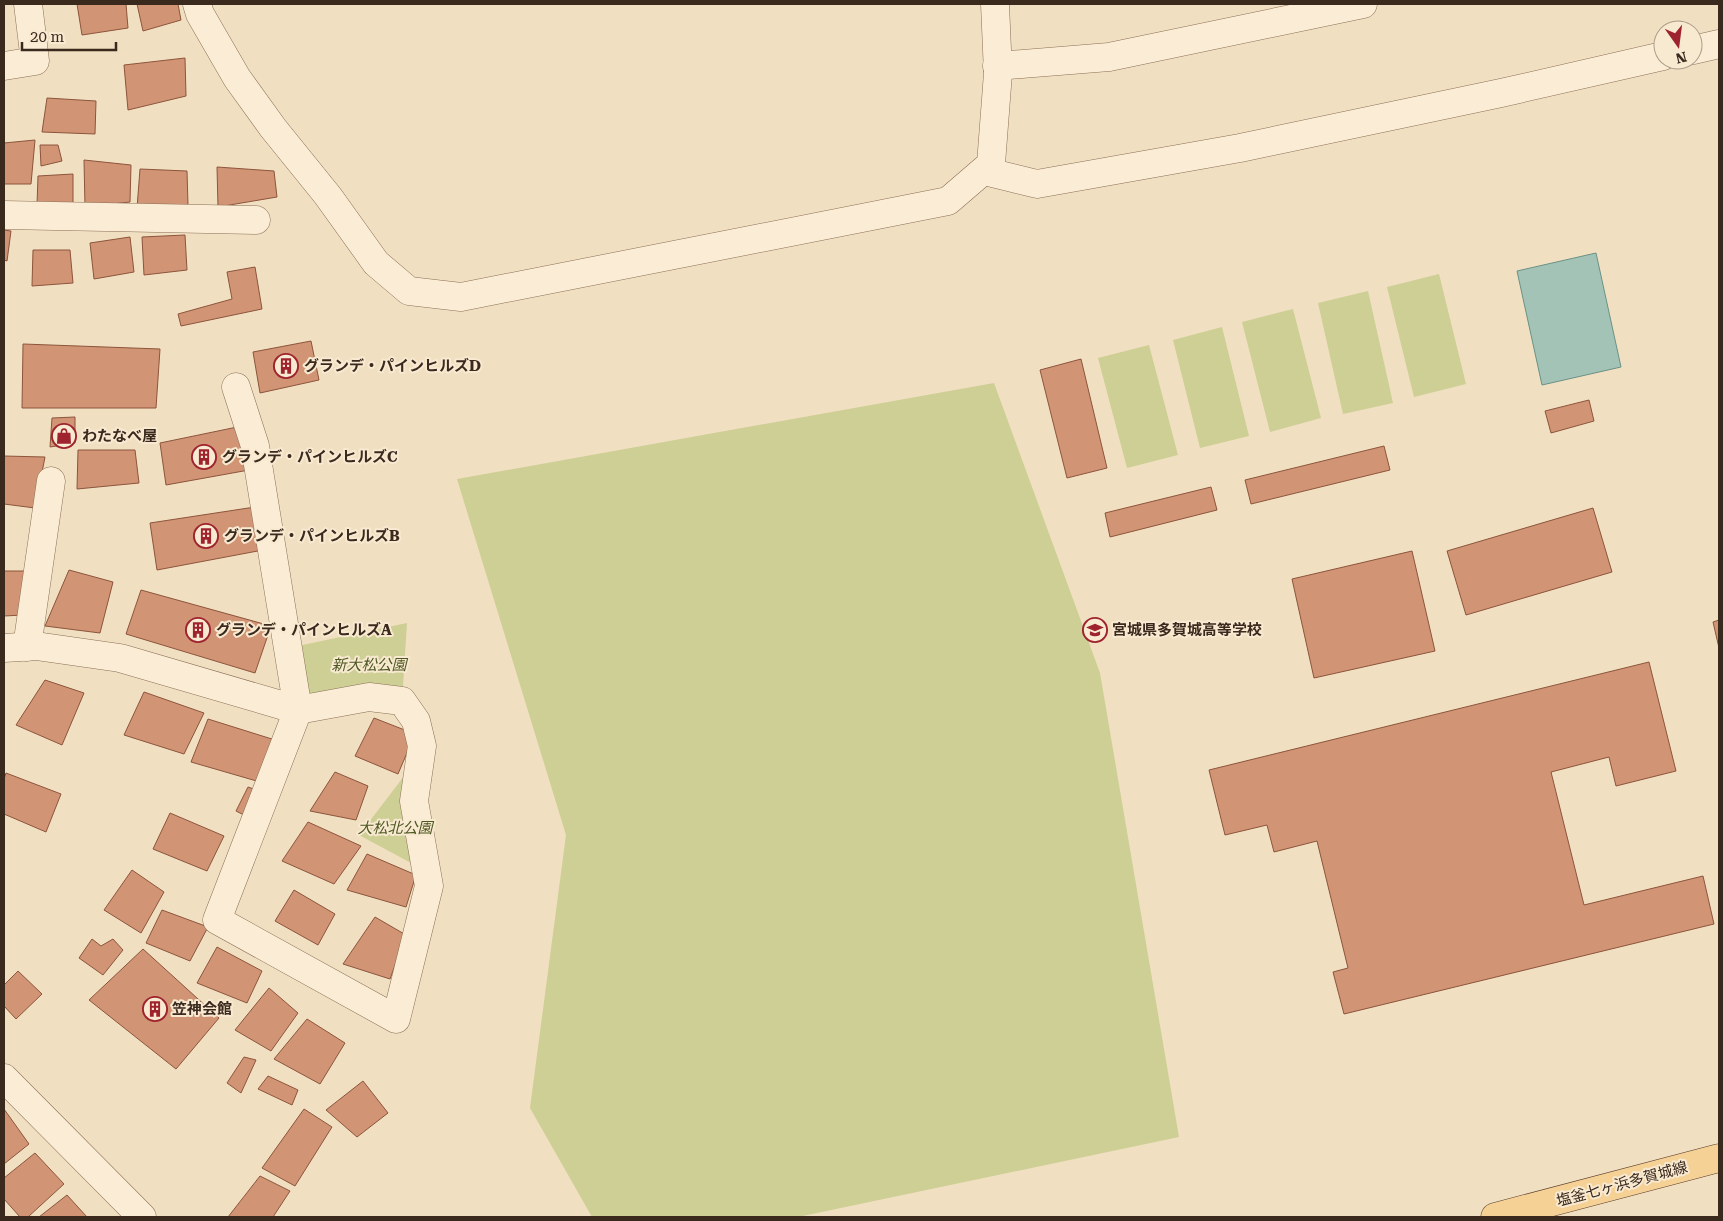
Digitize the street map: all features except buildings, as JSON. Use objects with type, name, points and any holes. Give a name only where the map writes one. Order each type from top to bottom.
[{"type":"main road","name":"塩釜七ヶ浜多賀城線","points":[[1495,1217],[1719,1158]]},
{"type":"street","points":[[4,66],[35,61],[28,4]]},
{"type":"street","points":[[197,4],[200,14],[237,78],[273,128],[328,196],[376,263],[409,291],[461,297],[948,201],[991,164],[998,66],[995,4]]},
{"type":"street","points":[[998,66],[1109,57],[1363,4]]},
{"type":"street","points":[[1703,48],[1719,44]]},
{"type":"street","points":[[984,170],[1036,184],[1240,148],[1501,93],[1653,58]]},
{"type":"street","points":[[4,215],[256,220]]},
{"type":"street","points":[[51,481],[15,648],[36,646],[120,658],[298,710],[369,697],[402,701],[416,721],[422,746],[414,801],[429,886],[396,1019],[217,920],[298,710],[256,446],[236,387]]},
{"type":"street","points":[[4,1078],[142,1217]]},
{"type":"green space","points":[[1439,274],[1466,384],[1414,397],[1387,287]]},
{"type":"green space","points":[[1368,291],[1393,403],[1343,414],[1318,303]]},
{"type":"green space","points":[[1293,309],[1321,418],[1270,432],[1242,322]]},
{"type":"green space","points":[[1222,327],[1249,436],[1200,448],[1173,340]]},
{"type":"green space","points":[[1149,345],[1178,455],[1127,468],[1098,358]]},
{"type":"green space","points":[[994,383],[1100,673],[1179,1137],[798,1217],[592,1217],[530,1108],[566,835],[457,479]]},
{"type":"green space","name":"新大松公園","points":[[407,623],[402,701],[298,710],[293,647]]},
{"type":"green space","name":"大松北公園","points":[[421,754],[426,871],[359,835]]},
{"type":"shaded area","points":[[1596,253],[1621,367],[1542,385],[1517,271]]},
{"type":"place","name":"グランデ・パインヒルズD","points":[[286,366]]},
{"type":"place","name":"わたなべ屋","points":[[64,436]]},
{"type":"place","name":"グランデ・パインヒルズC","points":[[204,457]]},
{"type":"place","name":"グランデ・パインヒルズB","points":[[206,536]]},
{"type":"place","name":"グランデ・パインヒルズA","points":[[198,630]]},
{"type":"place","name":"宮城県多賀城高等学校","points":[[1095,630]]},
{"type":"place","name":"笠神会館","points":[[155,1009]]}]
